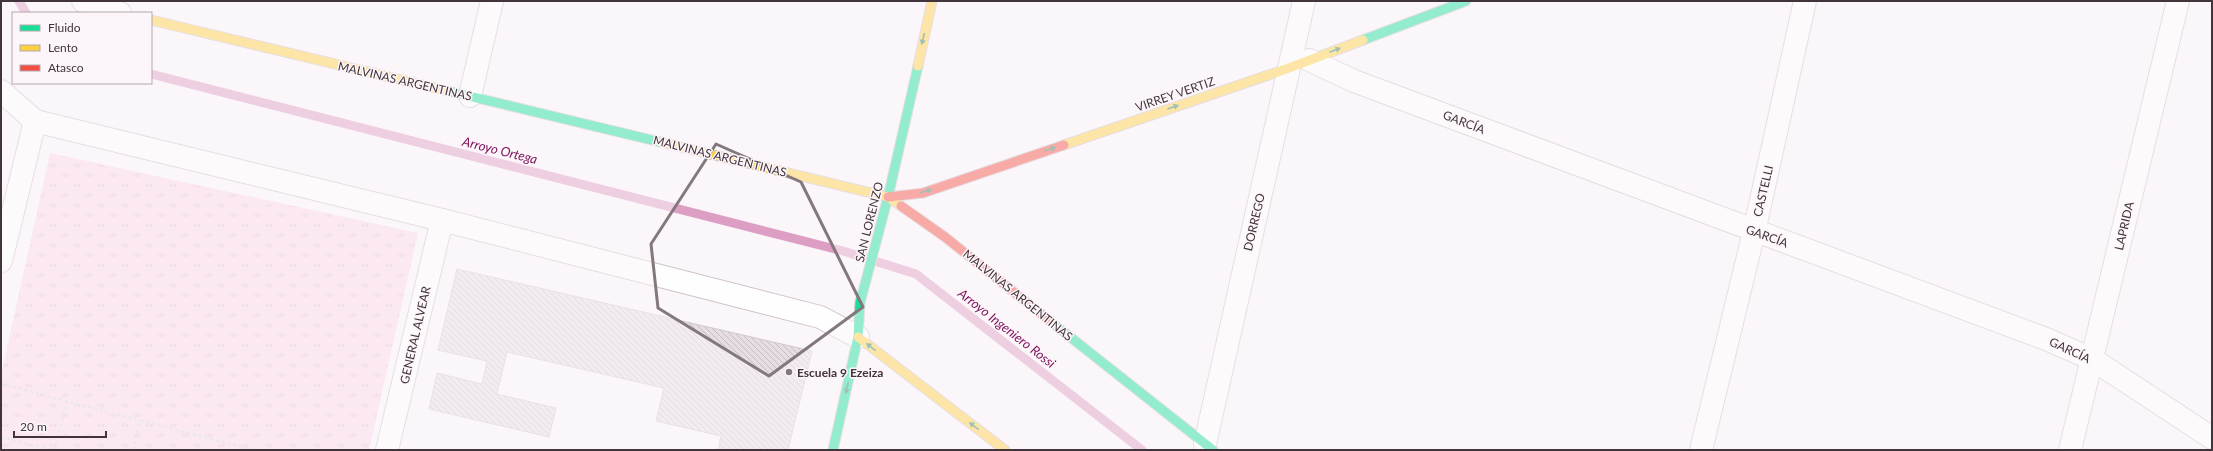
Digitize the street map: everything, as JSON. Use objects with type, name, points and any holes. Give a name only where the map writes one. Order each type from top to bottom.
[{"type":"street","points":[[83,1],[99,8],[116,12]]},
{"type":"street","points":[[470,96],[492,1]]},
{"type":"street","name":"SAN LORENZO","points":[[834,450],[858,336],[860,303],[888,197],[932,1]]},
{"type":"street","name":"DORREGO","points":[[1209,447],[1304,1]]},
{"type":"street","name":"VIRREY VERTIZ","points":[[888,197],[923,192],[1289,68],[1466,1]]},
{"type":"street","name":"CASTELLI","points":[[1702,450],[1754,232],[1806,1]]},
{"type":"street","name":"LAPRIDA","points":[[2070,450],[2178,1]]},
{"type":"street","name":"MALVINAS ARGENTINAS","points":[[152,20],[888,197],[945,237],[1209,447]]},
{"type":"street","name":"GARCÍA","points":[[1309,60],[1354,81],[1754,232],[2046,339],[2092,360],[2212,438]]},
{"type":"street","points":[[1,91],[35,121],[442,220],[820,317],[858,336],[1005,450]]},
{"type":"street","points":[[1,261],[35,121]]},
{"type":"street","name":"GENERAL ALVEAR","points":[[387,450],[442,220]]},
{"type":"path","points":[[1,384],[254,450]]},
{"type":"path","points":[[1,437],[55,450],[67,401]]},
{"type":"path","points":[[133,450],[140,420]]},
{"type":"highlighted area","points":[[716,144],[801,182],[863,307],[769,376],[658,308],[651,244]]},
{"type":"green space","points":[[50,153],[418,233],[369,450],[1,450],[1,375]]},
{"type":"building","points":[[457,269],[812,351],[788,450],[718,450],[721,436],[656,421],[664,388],[507,352],[497,394],[556,408],[549,437],[429,409],[437,373],[482,384],[487,361],[438,350]]},
{"type":"waterway","name":"Arroyo Ortega","points":[[19,1],[25,12]]},
{"type":"waterway","name":"Arroyo Ortega","points":[[152,74],[843,251],[916,274],[1142,450]]},
{"type":"traffic: fast","points":[[1363,40],[1466,1]]},
{"type":"traffic: fast","points":[[833,450],[858,337],[860,303],[888,197],[918,66]]},
{"type":"traffic: fast","points":[[448,91],[660,142]]},
{"type":"traffic: fast","points":[[1050,321],[1213,450]]},
{"type":"traffic: slow","points":[[918,66],[932,1]]},
{"type":"traffic: slow","points":[[152,20],[448,91]]},
{"type":"traffic: slow","points":[[1064,145],[1289,68],[1363,40]]},
{"type":"traffic: slow","points":[[660,142],[888,197],[901,206]]},
{"type":"traffic: slow","points":[[858,337],[1005,450]]},
{"type":"traffic: jam","points":[[888,197],[923,193],[1064,145]]},
{"type":"traffic: jam","points":[[901,206],[945,237],[1050,321]]},
{"type":"place","name":"Escuela 9 Ezeiza","points":[[789,372]]},
{"type":"water label","name":"Arroyo Ingeniero Rossi","points":[[1007,328]]}]
